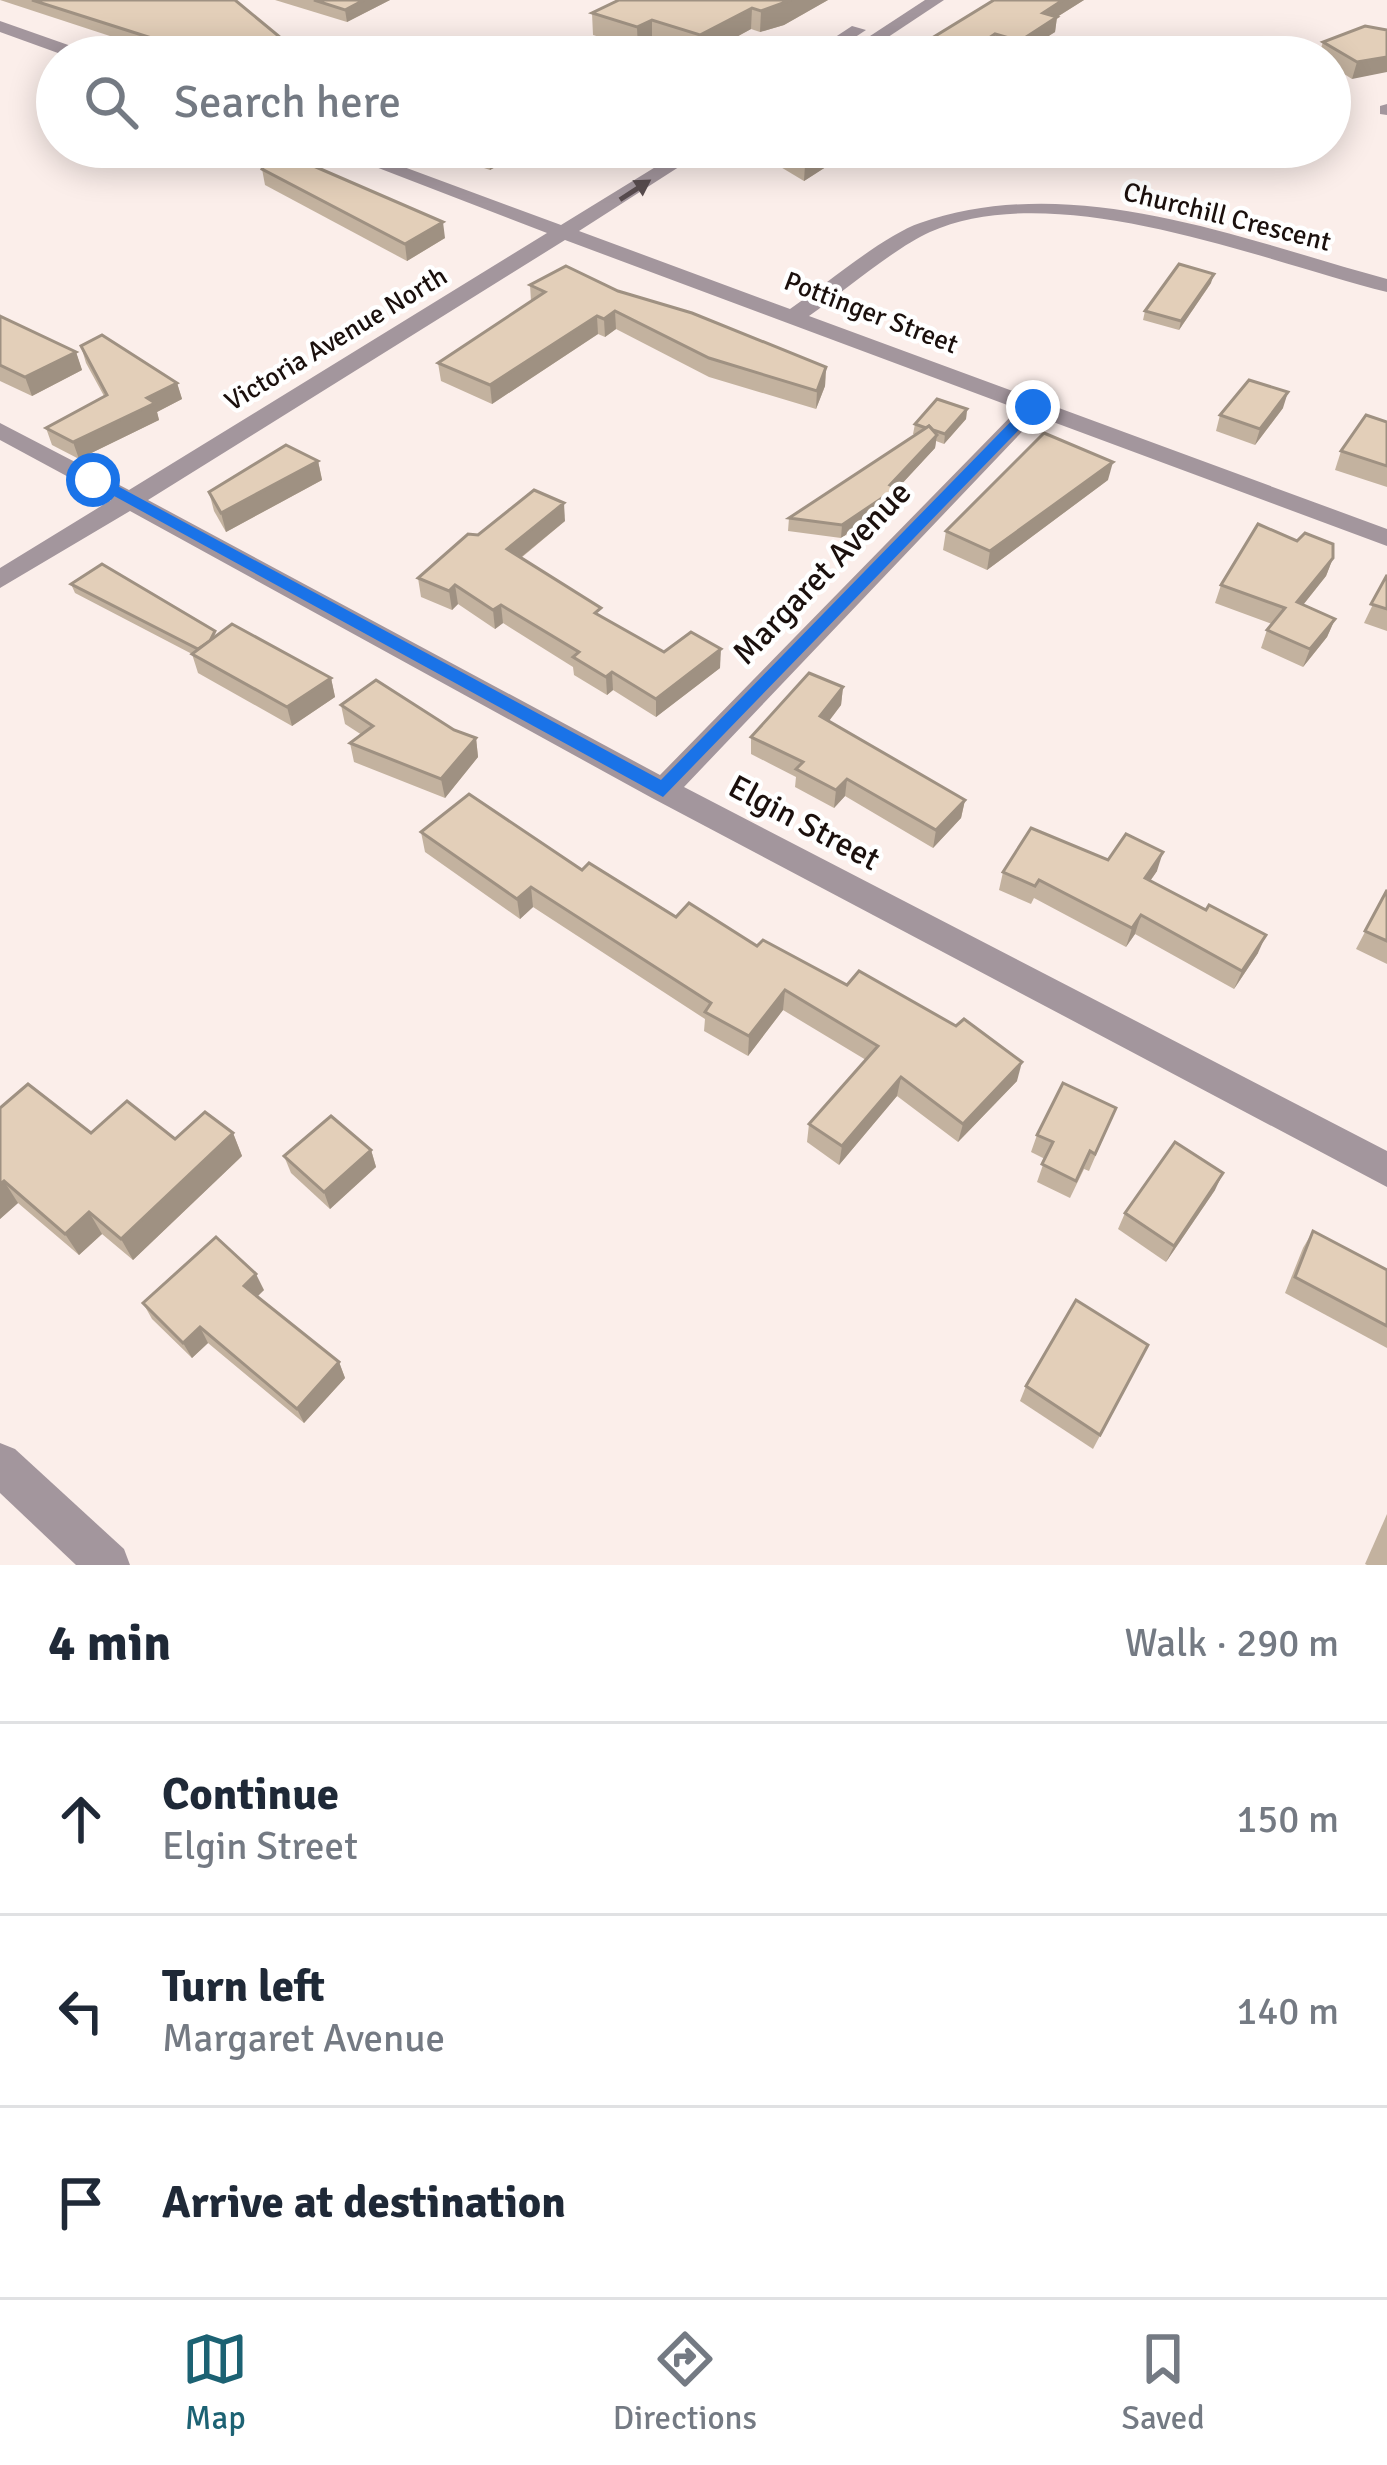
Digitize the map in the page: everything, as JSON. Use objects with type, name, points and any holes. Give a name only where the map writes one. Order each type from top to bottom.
[{"type":"street","points":[[847,36],[904,0],[931,3]]},
{"type":"street","points":[[879,36],[931,3]]},
{"type":"street","points":[[0,26],[36,39]]},
{"type":"street","name":"Pottinger Street","points":[[391,168],[1387,538]]},
{"type":"street","name":"Victoria Avenue North","points":[[555,228],[636,168]]},
{"type":"street","name":"Victoria Avenue North","points":[[0,580],[121,495],[555,228],[663,168]]},
{"type":"street","name":"Churchill Crescent","points":[[794,316],[922,228],[996,211],[1051,208],[1151,220],[1387,286]]},
{"type":"street","name":"Margaret Avenue","points":[[663,790],[1033,407]]},
{"type":"street","name":"Elgin Street","points":[[0,430],[663,790],[1387,1170]]},
{"type":"street","name":"Victoria Avenue North","points":[[0,556],[121,495]]},
{"type":"street","points":[[0,1464],[108,1565]]},
{"type":"building","points":[[32,0],[235,0],[279,36],[145,36]]},
{"type":"building","points":[[314,0],[364,0],[345,10]]},
{"type":"building","points":[[619,0],[791,0],[761,11],[752,8],[700,35],[652,20],[637,27],[592,13]]},
{"type":"building","points":[[994,0],[1063,0],[1043,13],[1057,17],[1028,36],[935,36]]},
{"type":"building","points":[[1365,26],[1387,30],[1387,57],[1357,62],[1351,58],[1351,36],[1339,36]]},
{"type":"building","points":[[318,168],[443,222],[405,244],[262,169]]},
{"type":"building","points":[[1179,264],[1214,274],[1181,321],[1145,311]]},
{"type":"building","points":[[566,266],[618,291],[692,313],[826,367],[817,391],[709,358],[615,311],[604,319],[597,316],[490,385],[438,363],[545,292],[530,285]]},
{"type":"building","points":[[0,316],[76,352],[25,377],[0,365]]},
{"type":"building","points":[[102,335],[177,383],[147,398],[155,403],[73,442],[46,428],[107,395],[81,346]]},
{"type":"building","points":[[1249,380],[1288,392],[1260,429],[1220,415]]},
{"type":"building","points":[[937,399],[967,409],[945,434],[915,424]]},
{"type":"building","points":[[1366,415],[1387,422],[1387,466],[1341,451]]},
{"type":"building","points":[[929,426],[937,435],[890,485],[897,488],[842,525],[789,518]]},
{"type":"building","points":[[1044,433],[1113,462],[990,551],[946,531]]},
{"type":"building","points":[[286,445],[318,461],[221,513],[209,492]]},
{"type":"building","points":[[534,490],[564,503],[507,549],[601,608],[595,613],[664,652],[691,632],[721,649],[656,699],[612,672],[606,677],[573,657],[579,652],[501,605],[493,610],[455,585],[449,591],[418,578],[468,534],[478,535]]},
{"type":"building","points":[[1258,524],[1297,541],[1305,533],[1333,544],[1333,558],[1297,602],[1335,619],[1310,649],[1267,630],[1285,608],[1221,585]]},
{"type":"building","points":[[102,564],[215,631],[210,641],[198,649],[71,584]]},
{"type":"building","points":[[1387,575],[1387,609],[1371,604]]},
{"type":"building","points":[[232,624],[331,678],[287,707],[192,654]]},
{"type":"building","points":[[809,673],[843,687],[820,716],[965,800],[936,830],[847,779],[836,790],[796,769],[803,762],[751,737]]},
{"type":"building","points":[[376,680],[454,730],[476,738],[441,779],[350,743],[373,726],[341,705]]},
{"type":"building","points":[[469,794],[582,870],[589,863],[676,917],[689,903],[757,946],[763,940],[847,985],[859,971],[956,1026],[964,1019],[1022,1062],[963,1124],[901,1077],[842,1146],[809,1124],[878,1046],[785,990],[749,1036],[705,1012],[711,1003],[531,887],[517,899],[421,832]]},
{"type":"building","points":[[1031,828],[1108,860],[1126,834],[1163,852],[1145,878],[1266,935],[1242,971],[1141,915],[1132,928],[1039,880],[1035,886],[1003,872]]},
{"type":"building","points":[[1387,890],[1387,941],[1365,931]]},
{"type":"building","points":[[1063,1083],[1116,1108],[1095,1154],[1090,1151],[1076,1181],[1042,1164],[1053,1142],[1037,1135]]},
{"type":"building","points":[[28,1084],[91,1133],[127,1101],[175,1139],[205,1112],[233,1133],[121,1239],[89,1212],[65,1234],[4,1181],[0,1184],[0,1108]]},
{"type":"building","points":[[331,1116],[371,1150],[324,1192],[284,1156]]},
{"type":"building","points":[[1175,1142],[1223,1173],[1174,1246],[1125,1213]]},
{"type":"building","points":[[1313,1231],[1387,1270],[1387,1326],[1295,1277]]},
{"type":"building","points":[[216,1237],[256,1274],[244,1286],[339,1362],[297,1409],[200,1327],[183,1343],[143,1303]]},
{"type":"building","points":[[1076,1300],[1148,1345],[1100,1435],[1026,1386]]},
{"type":"route","points":[[93,480],[663,790],[1033,407]]}]
